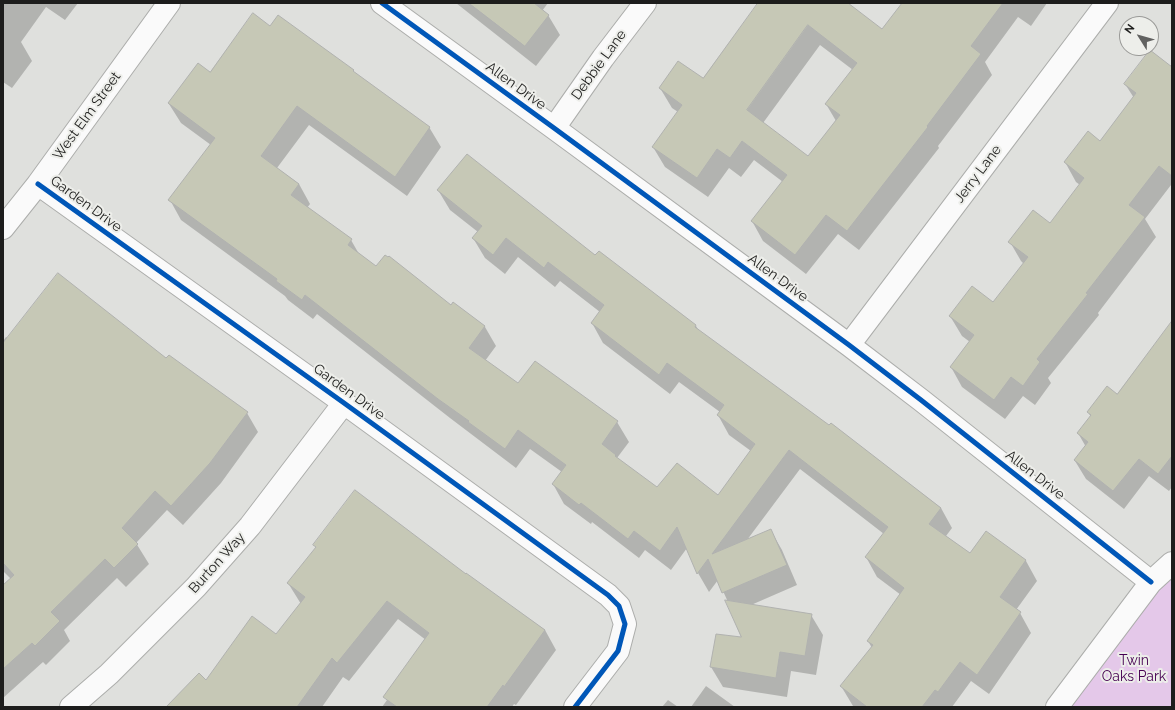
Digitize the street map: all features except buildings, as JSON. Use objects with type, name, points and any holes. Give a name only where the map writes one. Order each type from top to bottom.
[{"type":"street","name":"West Elm Street","points":[[3,228],[38,184],[169,3]]},
{"type":"street","name":"Allen Drive","points":[[382,3],[849,345],[1151,582]]},
{"type":"street","name":"Debbie Lane","points":[[554,128],[603,58],[646,3]]},
{"type":"street","name":"Jerry Lane","points":[[849,345],[1107,3]]},
{"type":"street","name":"Garden Drive","points":[[38,184],[344,403],[608,595],[619,606],[625,624],[618,651],[575,707]]},
{"type":"street","name":"Burton Way","points":[[71,707],[109,674],[196,587],[250,526],[344,403]]},
{"type":"street","points":[[1057,707],[1151,582],[1172,563]]},
{"type":"green space","name":"Twin Oaks Park","points":[[1172,575],[1172,707],[1057,707],[1151,582]]},
{"type":"cycle path","points":[[382,3],[849,345],[1151,582]]},
{"type":"cycle path","points":[[38,184],[344,403],[608,595],[619,606],[625,624],[618,651],[575,707]]}]
